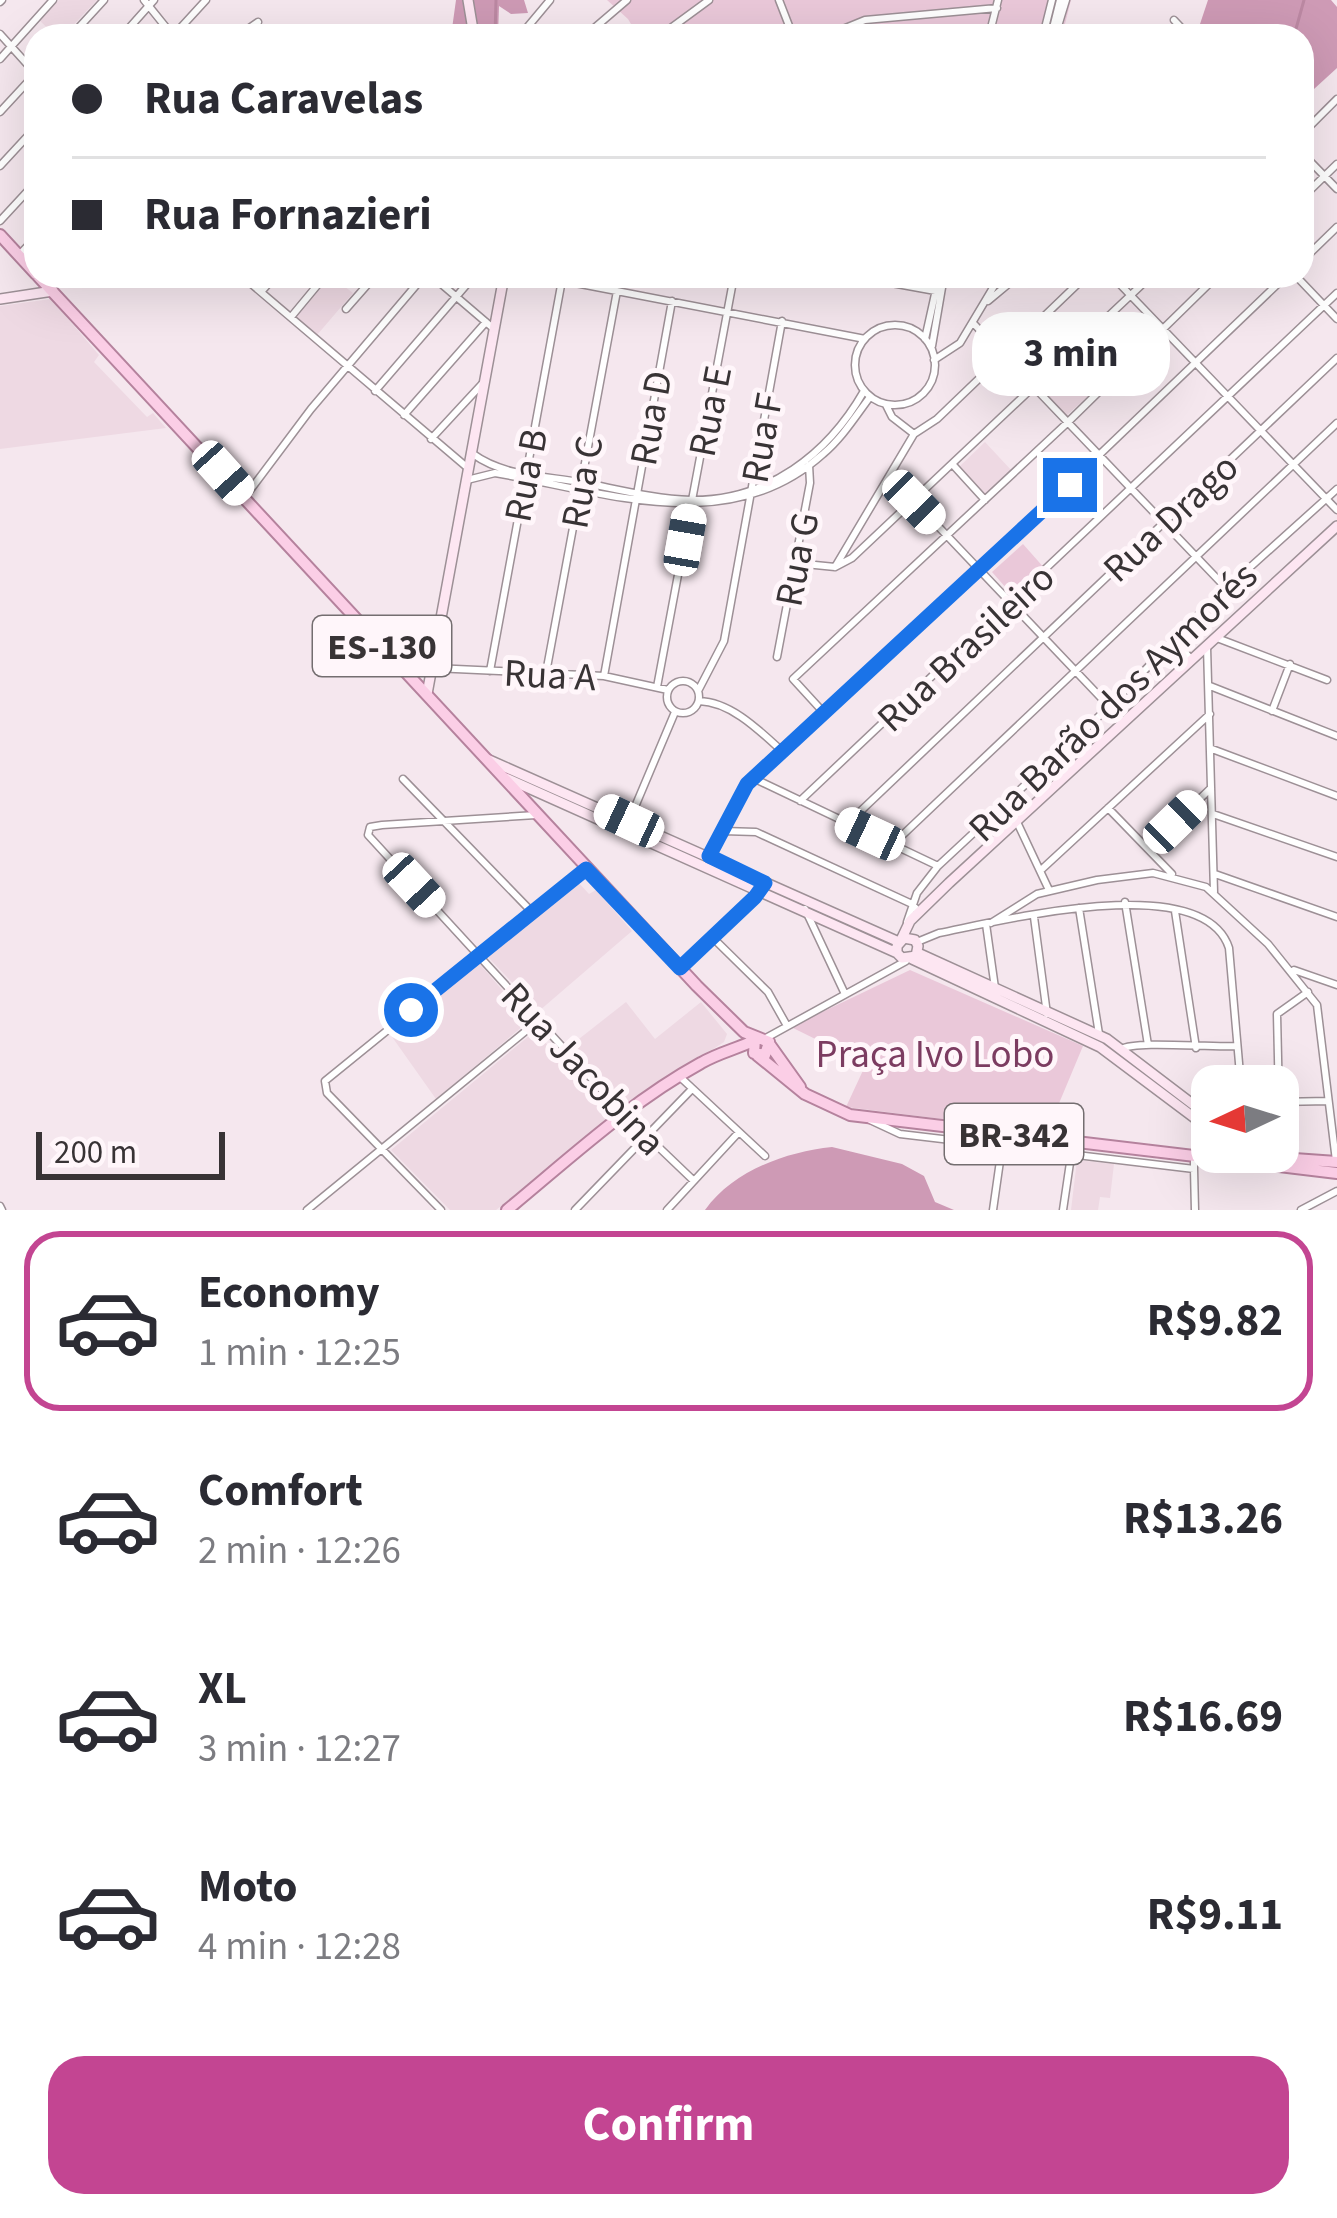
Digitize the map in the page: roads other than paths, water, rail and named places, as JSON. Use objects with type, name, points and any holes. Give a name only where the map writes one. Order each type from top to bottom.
[{"type":"main road","name":"ES-130","points":[[0,235],[24,260]]},
{"type":"main road","name":"ES-130","points":[[52,288],[586,869],[758,1045]]},
{"type":"main road","points":[[726,1052],[728,1018]]},
{"type":"main road","points":[[507,1210],[624,1114],[679,1076],[726,1052],[758,1045]]},
{"type":"main road","name":"BR-342","points":[[758,1045],[805,1094],[838,1112],[1191,1154]]},
{"type":"main road","name":"BR-342","points":[[1299,1160],[1336,1162]]},
{"type":"main road","name":"BR-342","points":[[1299,1166],[1337,1173]]},
{"type":"street","points":[[31,24],[53,0]]},
{"type":"street","points":[[81,24],[104,0]]},
{"type":"street","points":[[184,24],[206,0]]},
{"type":"street","points":[[530,24],[550,0]]},
{"type":"street","points":[[599,24],[627,0]]},
{"type":"street","points":[[676,24],[709,0]]},
{"type":"street","points":[[781,3],[793,0]]},
{"type":"street","points":[[855,24],[998,4]]},
{"type":"street","points":[[1174,20],[1178,24]]},
{"type":"street","points":[[0,58],[24,32]]},
{"type":"street","points":[[0,34],[24,60]]},
{"type":"street","points":[[0,112],[24,86]]},
{"type":"street","points":[[1314,122],[1337,98]]},
{"type":"street","points":[[0,166],[24,140]]},
{"type":"street","points":[[1314,186],[1337,164]]},
{"type":"street","points":[[1314,166],[1337,189]]},
{"type":"street","points":[[0,221],[24,195]]},
{"type":"street","points":[[1314,249],[1337,227]]},
{"type":"street","points":[[19,255],[24,250]]},
{"type":"street","points":[[256,288],[468,474],[524,476],[691,503],[751,493],[809,463],[842,436],[867,394]]},
{"type":"street","points":[[261,292],[264,288]]},
{"type":"street","points":[[291,317],[315,288]]},
{"type":"street","points":[[346,309],[364,288]]},
{"type":"street","points":[[244,497],[346,366],[417,288]]},
{"type":"street","points":[[445,288],[490,325]]},
{"type":"street","points":[[375,391],[464,288]]},
{"type":"street","points":[[427,694],[485,381],[490,325],[501,288]]},
{"type":"street","name":"Rua B","points":[[490,670],[560,288]]},
{"type":"street","points":[[602,288],[866,339]]},
{"type":"street","name":"Rua E","points":[[657,687],[732,288]]},
{"type":"street","points":[[918,288],[939,292]]},
{"type":"street","points":[[932,350],[917,332],[895,325],[873,332],[856,360],[867,394],[886,405],[898,405],[919,398],[932,380],[940,288]]},
{"type":"street","points":[[934,360],[955,349],[993,288]]},
{"type":"street","points":[[983,305],[1004,288]]},
{"type":"street","points":[[835,567],[914,434],[937,418],[1073,288]]},
{"type":"street","points":[[1123,288],[1337,511]]},
{"type":"street","points":[[795,562],[835,567],[852,558],[1138,288]]},
{"type":"street","points":[[825,714],[793,679],[1205,288]]},
{"type":"street","points":[[707,861],[753,778],[1274,288]]},
{"type":"street","points":[[1308,288],[1337,319]]},
{"type":"street","name":"Rua C","points":[[546,673],[617,291]]},
{"type":"street","points":[[925,339],[939,292]]},
{"type":"street","name":"Rua Brasileiro","points":[[800,801],[1337,293]]},
{"type":"street","name":"Rua D","points":[[604,676],[672,301]]},
{"type":"street","name":"Rua F","points":[[698,691],[724,641],[782,321]]},
{"type":"street","points":[[973,323],[1227,589]]},
{"type":"street","points":[[404,416],[490,325]]},
{"type":"street","name":"Rua Drago","points":[[847,824],[1337,358]]},
{"type":"street","points":[[431,439],[485,381]]},
{"type":"street","points":[[886,405],[892,417],[914,434]]},
{"type":"street","points":[[892,845],[1337,423]]},
{"type":"street","points":[[472,453],[524,476]]},
{"type":"street","name":"Rua G","points":[[777,656],[810,484],[809,463]]},
{"type":"street","points":[[954,466],[985,500]]},
{"type":"street","name":"Rua Barão dos Aymorés","points":[[915,908],[938,866],[1337,489]]},
{"type":"street","points":[[914,502],[1123,721]]},
{"type":"street","points":[[907,949],[906,926],[915,908],[1017,822],[1210,640],[1335,531]]},
{"type":"street","points":[[1174,640],[1191,659]]},
{"type":"street","points":[[1210,640],[1328,680]]},
{"type":"street","points":[[1210,640],[1214,892]]},
{"type":"street","points":[[1272,711],[1290,664]]},
{"type":"street","name":"Rua A","points":[[431,668],[604,676],[668,691]]},
{"type":"street","points":[[686,681],[698,691],[699,701],[688,713],[675,712],[667,701],[675,683],[686,681]]},
{"type":"street","points":[[1210,686],[1337,736]]},
{"type":"street","points":[[699,701],[718,704],[750,723],[784,753]]},
{"type":"street","points":[[627,825],[675,712]]},
{"type":"street","points":[[1041,871],[1211,713]]},
{"type":"street","points":[[1212,749],[1337,796]]},
{"type":"street","points":[[485,758],[1046,1016],[1119,1053],[1191,1104]]},
{"type":"street","points":[[503,777],[627,825]]},
{"type":"street","points":[[753,778],[938,866]]},
{"type":"street","points":[[403,779],[532,912]]},
{"type":"street","points":[[1149,848],[1213,786]]},
{"type":"street","points":[[1108,808],[1173,875]]},
{"type":"street","points":[[1213,814],[1337,857]]},
{"type":"street","points":[[445,820],[537,815]]},
{"type":"street","name":"Rua Jacobina","points":[[445,820],[370,827],[368,835],[624,1114],[694,1181]]},
{"type":"street","points":[[1017,822],[1049,890]]},
{"type":"street","points":[[722,831],[756,832],[915,908]]},
{"type":"street","points":[[441,1210],[327,1093],[326,1081],[586,869]]},
{"type":"street","points":[[1216,874],[1337,917]]},
{"type":"street","points":[[989,923],[1049,890],[1130,875],[1173,875],[1214,892],[1290,969],[1318,1010],[1336,1162]]},
{"type":"street","points":[[680,968],[762,887]]},
{"type":"street","points":[[1125,902],[1148,1045]]},
{"type":"street","points":[[758,1045],[777,1029],[889,969],[907,949],[939,933],[1125,902],[1175,911],[1218,926],[1231,957],[1239,1065]]},
{"type":"street","points":[[806,907],[844,992]]},
{"type":"street","points":[[1079,908],[1099,1034]]},
{"type":"street","points":[[1006,910],[1009,921]]},
{"type":"street","points":[[1175,911],[1196,1048]]},
{"type":"street","points":[[1034,917],[1046,1016]]},
{"type":"street","points":[[989,923],[994,993]]},
{"type":"street","points":[[712,937],[768,992],[786,1024]]},
{"type":"street","points":[[1290,969],[1337,985]]},
{"type":"street","points":[[1278,1065],[1277,1014],[1308,992]]},
{"type":"street","points":[[1046,1016],[1099,1034],[1191,1113]]},
{"type":"street","points":[[307,1210],[538,1021]]},
{"type":"street","points":[[1323,1041],[1337,1046]]},
{"type":"street","points":[[1119,1053],[1132,1044],[1237,1046]]},
{"type":"street","points":[[679,1076],[765,1156]]},
{"type":"street","points":[[575,1210],[692,1089]]},
{"type":"street","points":[[1299,1102],[1328,1101]]},
{"type":"street","points":[[869,1119],[901,1134],[1191,1169]]},
{"type":"street","points":[[667,1210],[740,1132]]},
{"type":"street","points":[[993,1210],[1002,1147]]},
{"type":"street","points":[[1063,1210],[1071,1156]]},
{"type":"street","points":[[1194,1173],[1196,1210]]},
{"type":"street","points":[[1301,1210],[1336,1191]]},
{"type":"waterway","points":[[495,24],[496,0]]},
{"type":"waterway","points":[[1297,24],[1304,0]]},
{"type":"park label","name":"Praça Ivo Lobo","points":[[935,1053]]}]
